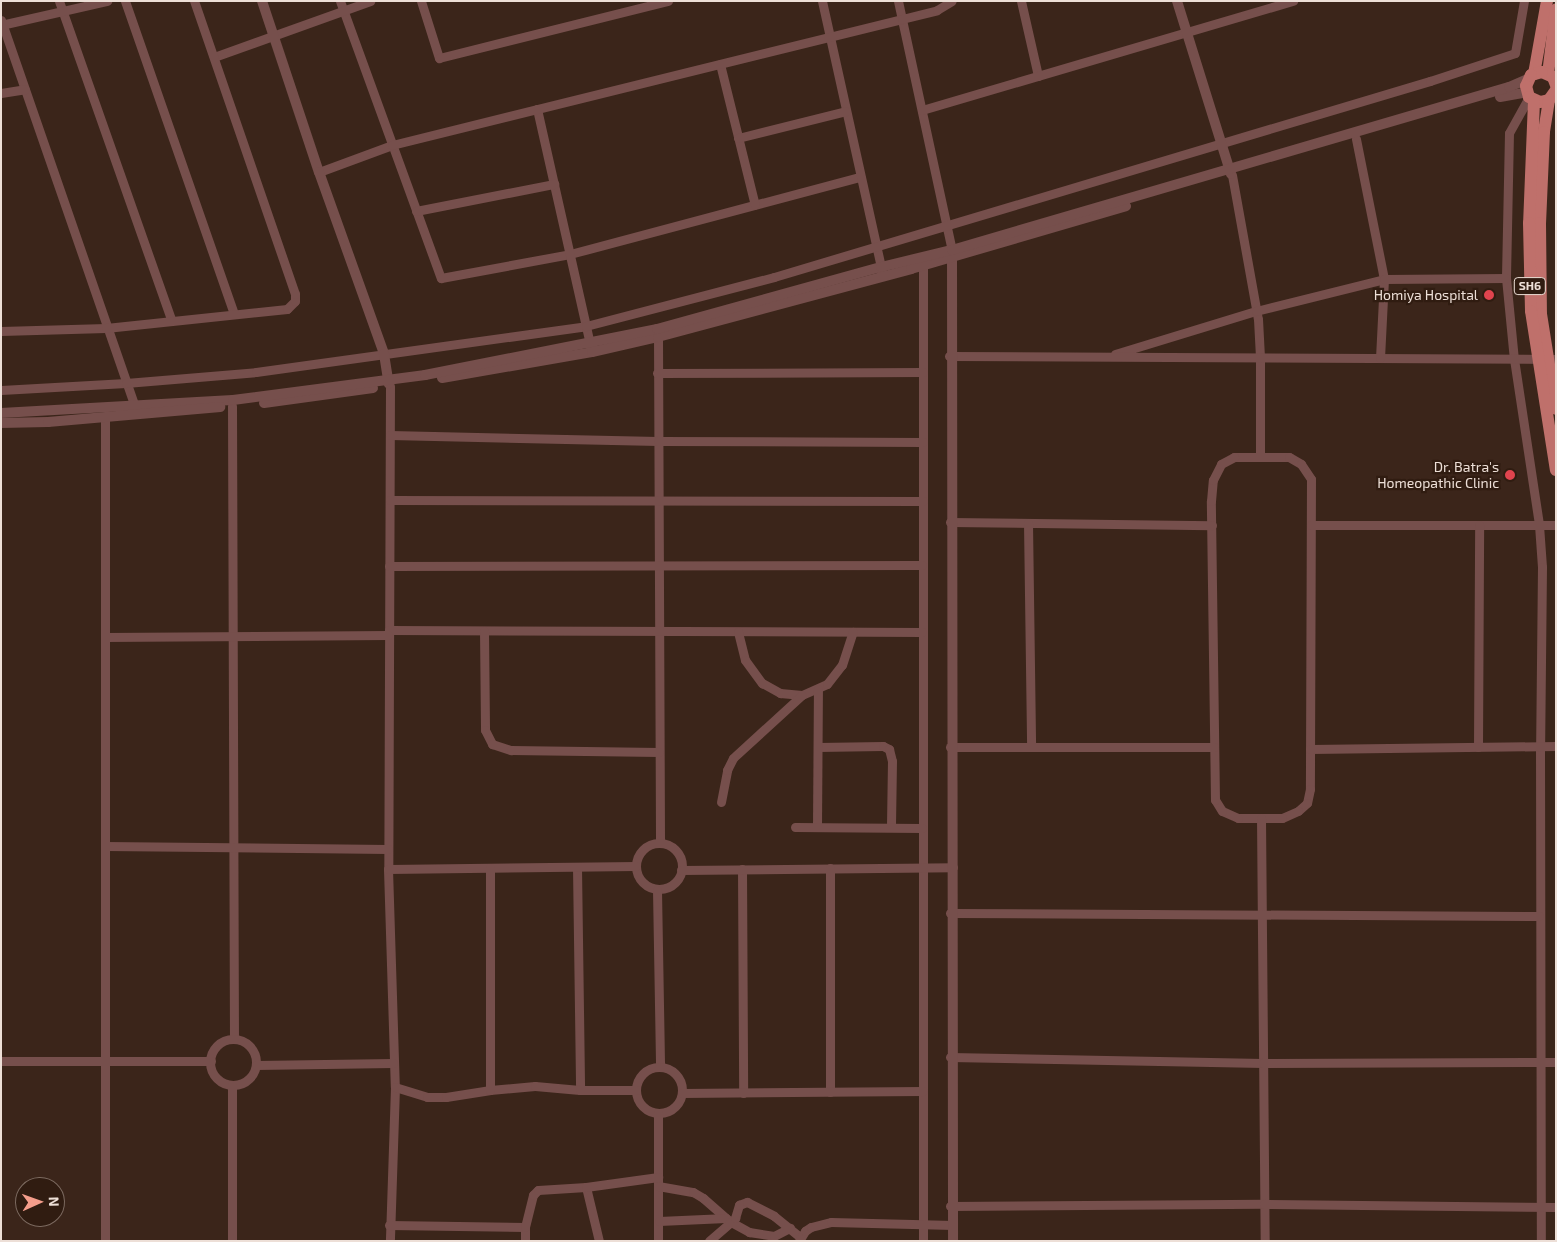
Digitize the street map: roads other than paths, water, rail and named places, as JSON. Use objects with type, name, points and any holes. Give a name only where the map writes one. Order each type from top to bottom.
[{"type":"main road","name":"SH6","points":[[1547,1],[1531,76],[1529,223],[1531,311],[1546,359],[1556,409]]},
{"type":"main road","points":[[1554,81],[1556,9]]},
{"type":"main road","points":[[1531,76],[1542,72],[1554,81]]},
{"type":"main road","name":"SH6","points":[[1530,97],[1540,102],[1554,94]]},
{"type":"main road","name":"SH6","points":[[1554,94],[1544,132],[1540,223],[1542,314],[1556,470]]},
{"type":"street","points":[[59,1],[172,321]]},
{"type":"street","points":[[107,1],[63,12],[2,23],[136,411]]},
{"type":"street","points":[[125,1],[234,314]]},
{"type":"street","points":[[1,331],[106,328],[287,308],[295,301],[295,294],[194,1]]},
{"type":"street","points":[[262,1],[319,172],[384,354],[389,383],[388,869],[395,1087],[390,1241]]},
{"type":"street","points":[[340,1],[441,278],[570,254],[860,177]]},
{"type":"street","points":[[214,57],[370,1]]},
{"type":"street","points":[[421,1],[440,58],[668,1]]},
{"type":"street","points":[[822,1],[882,272]]},
{"type":"street","points":[[898,1],[947,224],[950,252],[952,1241]]},
{"type":"street","points":[[319,172],[392,145],[902,19],[937,10],[952,1]]},
{"type":"street","points":[[1021,1],[1038,76]]},
{"type":"street","points":[[1177,1],[1231,172],[1256,311],[1260,357],[1260,457]]},
{"type":"street","points":[[922,110],[1293,1]]},
{"type":"street","points":[[1,390],[126,383],[256,372],[586,326],[774,277],[1430,81],[1514,54],[1524,1]]},
{"type":"street","points":[[720,64],[755,205]]},
{"type":"street","points":[[1,413],[136,411],[232,406],[389,383],[591,347],[658,338],[1231,172],[1509,88],[1531,76]]},
{"type":"street","points":[[1,93],[25,89]]},
{"type":"street","points":[[1231,172],[1356,139],[1510,94],[1530,97],[1509,133],[1506,278],[1514,359],[1540,525],[1542,567],[1539,916],[1542,1062],[1541,1241]]},
{"type":"street","points":[[537,109],[591,347]]},
{"type":"street","points":[[738,138],[846,110]]},
{"type":"street","points":[[1356,139],[1384,279],[1380,358]]},
{"type":"street","points":[[416,211],[554,184]]},
{"type":"street","points":[[591,347],[882,272],[923,266],[950,252]]},
{"type":"street","points":[[923,266],[923,1241]]},
{"type":"street","points":[[1105,356],[1256,311],[1384,279],[1506,278]]},
{"type":"street","points":[[658,338],[660,843]]},
{"type":"street","points":[[951,356],[1546,359]]},
{"type":"street","points":[[657,373],[923,372]]},
{"type":"street","points":[[1,423],[105,418],[136,411],[389,383]]},
{"type":"street","points":[[232,406],[234,1038]]},
{"type":"street","points":[[104,1241],[105,418]]},
{"type":"street","points":[[390,436],[658,441],[923,442]]},
{"type":"street","points":[[1234,457],[1260,457],[1289,457],[1301,464],[1311,478],[1310,789],[1307,803],[1298,811],[1282,818],[1238,818],[1222,811],[1215,800],[1213,480],[1221,464],[1234,457]]},
{"type":"street","points":[[390,500],[923,501]]},
{"type":"street","points":[[952,522],[1212,525]]},
{"type":"street","points":[[1028,523],[1030,747]]},
{"type":"street","points":[[1310,525],[1556,525]]},
{"type":"street","points":[[1478,747],[1479,525]]},
{"type":"street","points":[[390,566],[922,566]]},
{"type":"street","points":[[105,637],[484,631],[922,632]]},
{"type":"street","points":[[484,631],[485,730],[492,744],[511,750],[659,752]]},
{"type":"street","points":[[738,632],[745,660],[762,683],[780,693],[802,695]]},
{"type":"street","points":[[721,802],[727,770],[733,758],[802,695],[827,684],[842,665],[853,632]]},
{"type":"street","points":[[817,826],[818,689]]},
{"type":"street","points":[[818,748],[883,746],[889,749],[892,761],[891,828]]},
{"type":"street","points":[[1310,749],[1556,746]]},
{"type":"street","points":[[952,747],[1214,747]]},
{"type":"street","points":[[1261,818],[1265,1241]]},
{"type":"street","points":[[795,827],[922,828]]},
{"type":"street","points":[[660,843],[669,846],[677,852],[681,859],[682,870],[674,884],[666,889],[657,890],[648,887],[641,881],[636,866],[638,856],[644,848],[660,843]]},
{"type":"street","points":[[105,846],[388,849]]},
{"type":"street","points":[[388,869],[636,866]]},
{"type":"street","points":[[577,867],[580,1090]]},
{"type":"street","points":[[682,870],[952,867]]},
{"type":"street","points":[[490,868],[490,1090]]},
{"type":"street","points":[[830,868],[830,1092]]},
{"type":"street","points":[[742,869],[743,1093]]},
{"type":"street","points":[[657,890],[660,1067]]},
{"type":"street","points":[[952,913],[1539,916]]},
{"type":"street","points":[[234,1038],[244,1041],[252,1047],[256,1054],[256,1065],[249,1079],[240,1084],[232,1085],[223,1082],[215,1076],[210,1062],[213,1051],[219,1043],[234,1038]]},
{"type":"street","points":[[952,1057],[1263,1063],[1556,1062]]},
{"type":"street","points":[[1,1060],[210,1062]]},
{"type":"street","points":[[256,1065],[393,1063]]},
{"type":"street","points":[[660,1067],[669,1069],[677,1076],[681,1083],[682,1093],[674,1108],[658,1114],[648,1111],[641,1105],[636,1090],[638,1079],[644,1072],[660,1067]]},
{"type":"street","points":[[232,1085],[232,1241]]},
{"type":"street","points":[[395,1087],[427,1097],[446,1098],[490,1090],[535,1086],[580,1090],[636,1090]]},
{"type":"street","points":[[682,1093],[923,1091]]},
{"type":"street","points":[[658,1114],[658,1241]]},
{"type":"street","points":[[525,1241],[525,1227],[533,1195],[538,1190],[658,1181],[693,1192],[703,1198],[728,1220],[760,1238],[778,1235],[790,1228]]},
{"type":"street","points":[[586,1187],[598,1241]]},
{"type":"street","points":[[659,1221],[728,1220],[735,1218],[739,1205],[747,1202],[764,1209],[790,1228],[800,1239],[812,1227],[831,1222],[952,1225]]},
{"type":"street","points":[[952,1206],[1264,1204],[1556,1207]]},
{"type":"street","points":[[709,1241],[728,1220]]},
{"type":"street","points":[[390,1225],[525,1227]]},
{"type":"place","name":"Homiya Hospital","points":[[1489,295]]},
{"type":"place","name":"Dr. Batra's Homeopathic Clinic","points":[[1510,475]]}]
